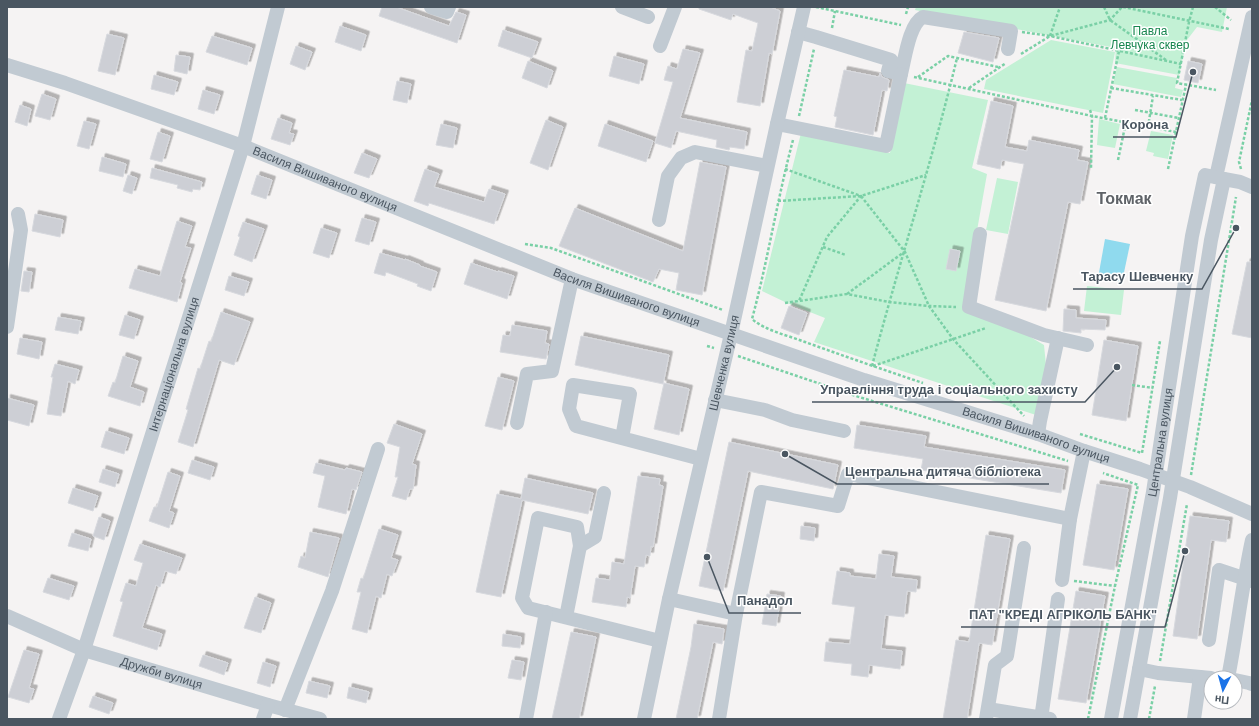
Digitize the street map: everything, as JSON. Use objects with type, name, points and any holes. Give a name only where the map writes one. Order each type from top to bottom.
[{"type":"street","name":"Інтернаціональна вулиця","points":[[59,719],[84,650],[243,146],[278,7]]},
{"type":"street","points":[[431,7],[447,12],[449,7]]},
{"type":"street","points":[[622,7],[648,17]]},
{"type":"street","points":[[660,46],[675,7]]},
{"type":"street","name":"Шевченка вулиця","points":[[644,719],[669,599],[731,334],[804,7]]},
{"type":"street","points":[[777,124],[886,146],[901,74],[913,28],[917,21],[922,17],[1011,31],[1012,55]]},
{"type":"street","name":"Центральна вулиця","points":[[1130,719],[1172,481],[1220,178],[1252,18]]},
{"type":"street","points":[[798,32],[891,60],[888,71],[901,74]]},
{"type":"street","name":"Василя Вишиваного вулиця","points":[[7,65],[65,83],[243,146],[572,279],[864,380],[1039,428],[1084,451],[1190,487],[1252,514]]},
{"type":"street","points":[[659,220],[668,176],[681,158],[695,152],[768,166]]},
{"type":"street","name":"Центральна вулиця","points":[[1110,719],[1156,475],[1192,236],[1201,190],[1205,176],[1220,178]]},
{"type":"street","points":[[1220,178],[1240,182],[1252,187]]},
{"type":"street","points":[[7,327],[21,230],[18,214]]},
{"type":"street","points":[[980,234],[969,308],[1044,335],[1087,345]]},
{"type":"street","points":[[517,423],[527,374],[552,371],[572,279]]},
{"type":"street","points":[[1039,428],[1058,338]]},
{"type":"street","points":[[622,438],[630,394],[574,385],[569,409],[576,426],[701,459]]},
{"type":"street","points":[[715,400],[765,410],[792,420],[844,431]]},
{"type":"street","points":[[285,710],[332,591],[378,449]]},
{"type":"street","points":[[1062,580],[1070,519],[1084,451]]},
{"type":"street","points":[[719,719],[736,614],[761,492],[838,506],[848,474],[1070,519]]},
{"type":"street","points":[[580,546],[596,537],[604,493]]},
{"type":"street","points":[[566,617],[580,546],[577,527],[538,518],[522,598],[528,608],[660,641]]},
{"type":"street","points":[[1230,670],[1248,580],[1252,540]]},
{"type":"street","points":[[1024,548],[1006,656],[995,665],[987,714],[1044,718],[1058,599]]},
{"type":"street","points":[[1209,640],[1219,570],[1248,580]]},
{"type":"street","points":[[669,599],[736,614]]},
{"type":"street","points":[[526,719],[546,612]]},
{"type":"street","name":"Дружби вулиця","points":[[7,616],[84,650],[320,719]]},
{"type":"street","points":[[1139,670],[1203,678]]},
{"type":"street","points":[[1194,719],[1203,685]]},
{"type":"street","points":[[263,719],[268,705]]},
{"type":"path","points":[[814,7],[903,25]]},
{"type":"path","points":[[905,19],[908,7]]},
{"type":"path","points":[[1050,36],[1060,7]]},
{"type":"path","points":[[1104,7],[1110,20],[1169,62]]},
{"type":"path","points":[[969,89],[1012,55],[1050,36],[1110,20],[1123,7],[1189,22],[1229,29]]},
{"type":"path","points":[[1193,7],[1177,83],[1216,90]]},
{"type":"path","points":[[1215,7],[1231,20]]},
{"type":"path","points":[[752,319],[816,37],[818,32],[830,34],[835,11]]},
{"type":"path","points":[[1011,31],[1050,36],[1058,39],[1181,64]]},
{"type":"path","points":[[1104,118],[1118,51]]},
{"type":"path","points":[[918,77],[948,56],[998,67]]},
{"type":"path","points":[[856,396],[872,366],[889,302],[905,252],[957,58]]},
{"type":"path","points":[[901,74],[1092,116],[1176,132]]},
{"type":"path","points":[[1168,169],[1186,85]]},
{"type":"path","points":[[1111,88],[1182,100]]},
{"type":"path","points":[[1148,127],[1153,95]]},
{"type":"path","points":[[1242,175],[1239,162],[1252,100]]},
{"type":"path","points":[[1090,110],[1092,116],[1091,168]]},
{"type":"path","points":[[1135,110],[1179,118]]},
{"type":"path","points":[[1118,160],[1126,122]]},
{"type":"path","points":[[785,169],[861,196],[905,252],[930,306],[953,339],[1024,416],[1039,428]]},
{"type":"path","points":[[778,201],[861,196],[926,175]]},
{"type":"path","points":[[799,301],[827,237],[861,196]]},
{"type":"path","points":[[1191,476],[1236,197]]},
{"type":"path","points":[[523,244],[551,248],[752,319],[758,324],[872,366],[926,384]]},
{"type":"path","points":[[823,247],[846,255]]},
{"type":"path","points":[[847,294],[905,252]]},
{"type":"path","points":[[785,303],[847,294],[889,302],[969,308]]},
{"type":"path","points":[[872,366],[1005,322]]},
{"type":"path","points":[[1076,432],[1142,453],[1160,341]]},
{"type":"path","points":[[707,346],[856,396],[1081,465]]},
{"type":"path","points":[[1132,385],[1152,388]]},
{"type":"path","points":[[1017,413],[1024,416]]},
{"type":"path","points":[[1088,719],[1115,586],[1138,485],[1102,472]]},
{"type":"path","points":[[1149,719],[1187,504]]},
{"type":"path","points":[[1062,580],[1115,586]]},
{"type":"green space","name":"Павла Левчука сквер","points":[[916,7],[1227,7],[1222,32],[1197,27],[1187,40],[1179,75],[1115,63],[1116,48],[915,10]]},
{"type":"green space","points":[[1051,40],[1115,52],[1103,113],[984,89],[986,80]]},
{"type":"green space","points":[[1117,67],[1177,78],[1175,88],[1183,90],[1181,97],[1113,84]]},
{"type":"green space","points":[[904,83],[988,100],[972,168],[987,174],[963,310],[1022,332],[1044,345],[1046,365],[1036,415],[814,342],[825,318],[762,291],[801,133],[890,153]]},
{"type":"green space","points":[[1099,119],[1120,124],[1115,148],[1097,145]]},
{"type":"green space","points":[[1151,131],[1173,135],[1168,159],[1153,156],[1154,153],[1146,151]]},
{"type":"green space","points":[[997,178],[1018,182],[1008,234],[986,230]]},
{"type":"green space","points":[[1087,286],[1124,290],[1121,315],[1084,311]]},
{"type":"water","points":[[1105,239],[1130,244],[1122,282],[1098,278]]},
{"type":"building","points":[[382,7],[396,7],[449,26],[456,12],[466,15],[457,43],[379,16]]},
{"type":"building","points":[[699,7],[770,7],[780,11],[772,54],[769,53],[760,106],[737,102],[746,50],[752,51],[758,23],[733,14],[731,20],[699,9]]},
{"type":"building","points":[[340,26],[366,35],[361,51],[335,42]]},
{"type":"building","points":[[503,30],[538,42],[532,58],[498,46]]},
{"type":"building","points":[[964,32],[999,38],[993,62],[958,53]]},
{"type":"building","points":[[107,34],[124,38],[115,75],[98,71]]},
{"type":"building","points":[[212,36],[252,48],[247,65],[206,52]]},
{"type":"building","points":[[296,46],[312,52],[305,70],[290,64]]},
{"type":"building","points":[[683,49],[700,53],[680,118],[747,132],[744,149],[730,147],[729,150],[716,147],[717,140],[676,131],[671,148],[655,143],[673,82],[664,80],[668,66],[677,69]]},
{"type":"building","points":[[176,55],[190,57],[187,74],[174,71]]},
{"type":"building","points":[[614,56],[644,64],[639,84],[609,76]]},
{"type":"building","points":[[528,61],[553,71],[547,88],[522,78]]},
{"type":"building","points":[[1188,61],[1202,64],[1198,83],[1184,80]]},
{"type":"building","points":[[844,70],[879,77],[880,73],[882,77],[889,80],[887,91],[882,90],[873,135],[835,127],[837,117],[834,116]]},
{"type":"building","points":[[154,75],[178,82],[174,95],[151,89]]},
{"type":"building","points":[[397,81],[411,84],[407,103],[393,100]]},
{"type":"building","points":[[203,90],[220,95],[214,114],[198,109]]},
{"type":"building","points":[[42,94],[56,99],[50,120],[35,116]]},
{"type":"building","points":[[991,101],[1013,106],[1005,147],[1027,151],[1029,140],[1079,150],[1077,160],[1088,162],[1080,204],[1068,202],[1046,311],[995,300],[1024,164],[1002,160],[1000,169],[977,164]]},
{"type":"building","points":[[20,105],[31,109],[27,126],[15,122]]},
{"type":"building","points":[[278,118],[292,123],[289,133],[294,134],[290,145],[271,139]]},
{"type":"building","points":[[546,120],[563,127],[548,170],[530,163]]},
{"type":"building","points":[[84,121],[96,124],[89,149],[77,146]]},
{"type":"building","points":[[441,124],[457,128],[453,148],[436,145]]},
{"type":"building","points":[[605,124],[653,141],[646,162],[598,146]]},
{"type":"building","points":[[158,132],[170,136],[162,162],[150,159]]},
{"type":"building","points":[[362,153],[377,159],[369,178],[354,173]]},
{"type":"building","points":[[102,157],[126,164],[123,177],[99,171]]},
{"type":"building","points":[[700,162],[726,167],[702,295],[676,290],[679,273],[659,269],[653,282],[559,246],[575,208],[683,251]]},
{"type":"building","points":[[152,168],[202,182],[200,190],[193,189],[192,192],[177,188],[178,185],[150,178]]},
{"type":"building","points":[[425,169],[439,174],[434,187],[484,202],[489,189],[505,194],[494,224],[429,203],[428,206],[414,201]]},
{"type":"building","points":[[128,175],[137,178],[132,194],[123,191]]},
{"type":"building","points":[[257,175],[272,180],[266,199],[251,194]]},
{"type":"building","points":[[35,214],[63,220],[60,237],[32,231]]},
{"type":"building","points":[[362,218],[376,222],[369,245],[355,241]]},
{"type":"building","points":[[177,221],[192,226],[185,247],[191,248],[180,282],[182,283],[177,302],[129,288],[135,269],[160,276]]},
{"type":"building","points":[[243,222],[264,229],[252,262],[234,255]]},
{"type":"building","points":[[321,228],[337,233],[329,258],[313,253]]},
{"type":"building","points":[[950,249],[960,251],[956,271],[946,269]]},
{"type":"building","points":[[380,253],[405,259],[437,272],[431,291],[417,286],[418,284],[386,272],[385,276],[374,273]]},
{"type":"building","points":[[1247,262],[1252,262],[1252,338],[1232,334]]},
{"type":"building","points":[[471,263],[514,276],[507,299],[464,284]]},
{"type":"building","points":[[24,271],[32,272],[29,292],[21,291]]},
{"type":"building","points":[[229,276],[249,282],[244,296],[225,290]]},
{"type":"building","points":[[789,306],[807,313],[799,335],[781,328]]},
{"type":"building","points":[[1064,309],[1076,310],[1076,318],[1106,320],[1105,330],[1081,329],[1081,333],[1063,331]]},
{"type":"building","points":[[221,312],[250,322],[234,365],[219,360],[193,447],[178,442],[188,410],[186,409],[198,368],[200,369],[209,341],[211,342]]},
{"type":"building","points":[[125,315],[140,320],[134,339],[119,335]]},
{"type":"building","points":[[58,317],[81,321],[78,334],[55,330]]},
{"type":"building","points":[[512,325],[547,331],[545,343],[549,344],[546,359],[500,352],[503,335],[510,336]]},
{"type":"building","points":[[581,336],[669,355],[663,384],[575,365]]},
{"type":"building","points":[[20,338],[42,342],[39,359],[17,354]]},
{"type":"building","points":[[1104,340],[1138,346],[1126,421],[1092,415]]},
{"type":"building","points":[[123,356],[138,361],[130,387],[144,392],[140,406],[108,396],[113,382],[115,383]]},
{"type":"building","points":[[55,364],[79,370],[75,384],[68,381],[61,416],[47,414],[53,377],[51,377]]},
{"type":"building","points":[[498,377],[514,381],[502,430],[485,426]]},
{"type":"building","points":[[664,383],[689,389],[679,435],[654,429]]},
{"type":"building","points":[[7,398],[34,405],[29,426],[7,420]]},
{"type":"building","points":[[394,424],[422,434],[412,464],[416,465],[413,489],[410,489],[406,500],[392,496],[398,477],[395,477],[400,447],[387,443]]},
{"type":"building","points":[[857,425],[926,436],[924,447],[1065,470],[1061,493],[921,470],[923,459],[854,448]]},
{"type":"building","points":[[106,431],[129,438],[124,454],[101,447]]},
{"type":"building","points":[[729,442],[838,465],[833,489],[748,471],[723,591],[699,586]]},
{"type":"building","points":[[192,460],[214,467],[210,480],[188,473]]},
{"type":"building","points":[[316,463],[345,470],[346,468],[362,472],[356,490],[352,489],[346,514],[318,507],[325,476],[313,473]]},
{"type":"building","points":[[103,469],[119,474],[115,487],[99,482]]},
{"type":"building","points":[[168,472],[180,476],[169,511],[174,513],[169,528],[149,521],[154,507],[157,507]]},
{"type":"building","points":[[638,476],[660,479],[659,485],[663,486],[653,547],[651,546],[650,556],[646,555],[644,567],[635,566],[630,598],[627,597],[626,607],[592,602],[596,578],[610,580],[612,562],[624,564]]},
{"type":"building","points":[[525,478],[593,493],[588,514],[522,500],[501,597],[476,592],[497,494],[521,499]]},
{"type":"building","points":[[1097,484],[1128,489],[1114,570],[1083,565]]},
{"type":"building","points":[[73,488],[98,496],[93,511],[68,503]]},
{"type":"building","points":[[1190,516],[1229,521],[1226,542],[1211,540],[1197,639],[1173,636]]},
{"type":"building","points":[[99,517],[110,521],[104,540],[93,536]]},
{"type":"building","points":[[801,526],[815,528],[814,541],[800,539]]},
{"type":"building","points":[[379,529],[398,535],[391,558],[398,560],[392,576],[387,574],[381,598],[376,596],[367,633],[352,629],[361,592],[357,592],[361,578],[363,579]]},
{"type":"building","points":[[310,532],[339,538],[328,577],[298,567],[301,556],[305,558]]},
{"type":"building","points":[[72,533],[91,539],[88,551],[68,546]]},
{"type":"building","points":[[986,535],[1010,539],[992,645],[979,643],[967,719],[943,719],[956,640],[969,642]]},
{"type":"building","points":[[140,544],[182,558],[176,574],[165,571],[160,587],[156,585],[142,628],[162,634],[157,650],[113,636],[123,602],[120,601],[126,583],[136,586],[143,563],[134,560]]},
{"type":"building","points":[[879,554],[894,556],[891,577],[917,580],[916,592],[907,591],[904,617],[885,615],[881,649],[902,651],[900,669],[869,665],[868,677],[851,675],[852,664],[824,661],[826,642],[850,644],[855,607],[832,604],[837,571],[850,573],[850,576],[876,579]]},
{"type":"building","points":[[48,578],[74,586],[69,600],[43,592]]},
{"type":"building","points":[[1076,591],[1105,596],[1086,703],[1058,699]]},
{"type":"building","points":[[767,594],[781,596],[776,626],[762,624]]},
{"type":"building","points":[[255,597],[271,603],[261,633],[244,628]]},
{"type":"building","points":[[694,624],[724,629],[722,644],[713,642],[697,719],[676,719],[691,647]]},
{"type":"building","points":[[571,632],[596,637],[579,719],[552,719]]},
{"type":"building","points":[[503,634],[521,637],[520,648],[502,646]]},
{"type":"building","points":[[24,650],[39,654],[29,688],[34,689],[29,703],[8,697]]},
{"type":"building","points":[[203,655],[228,663],[224,675],[199,666]]},
{"type":"building","points":[[512,660],[524,662],[521,680],[508,678]]},
{"type":"building","points":[[263,662],[276,666],[270,687],[257,683]]},
{"type":"building","points":[[309,681],[330,686],[327,698],[306,693]]},
{"type":"building","points":[[349,687],[369,692],[366,703],[347,698]]},
{"type":"building","points":[[93,696],[113,703],[109,714],[89,707]]},
{"type":"place","name":"Корона","points":[[1193,72]]},
{"type":"place","name":"Тарасу Шевченку","points":[[1236,228]]},
{"type":"place","name":"Управління труда і соціального захисту","points":[[1117,367]]},
{"type":"place","name":"Центральна дитяча бібліотека","points":[[785,454]]},
{"type":"place","name":"ПАТ \"КРЕДI АГРIКОЛЬ БАНК\"","points":[[1185,551]]},
{"type":"place","name":"Панадол","points":[[707,557]]},
{"type":"district","name":"Токмак","points":[[1124,198]]}]
